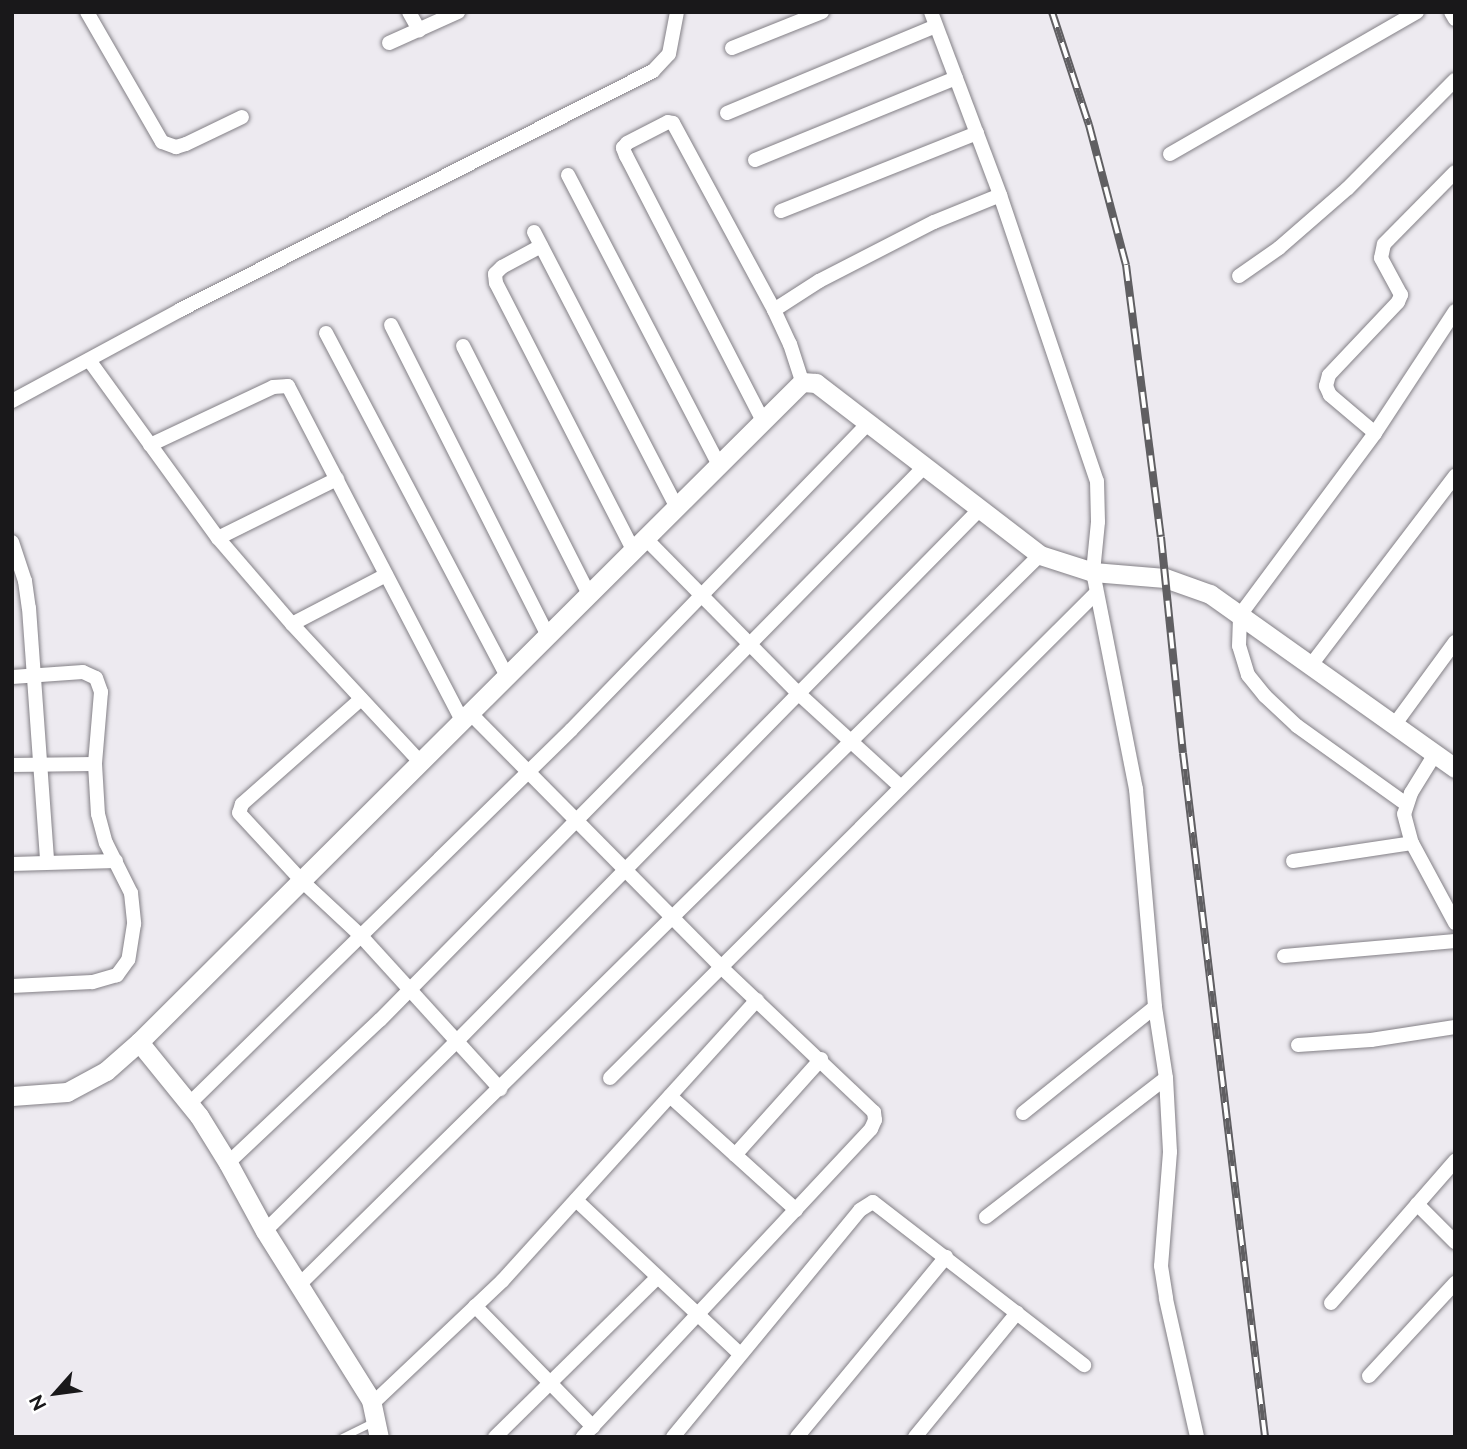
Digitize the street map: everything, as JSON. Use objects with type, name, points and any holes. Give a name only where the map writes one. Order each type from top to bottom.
[{"type":"street","points":[[87,12],[162,142],[176,147],[186,144],[242,117]]},
{"type":"street","points":[[409,12],[419,30]]},
{"type":"street","points":[[390,43],[458,12]]},
{"type":"street","points":[[664,12],[673,32]]},
{"type":"street","points":[[12,401],[180,310],[653,71],[669,54],[677,12]]},
{"type":"street","points":[[732,48],[822,12]]},
{"type":"street","points":[[1170,154],[1417,12]]},
{"type":"street","points":[[1451,12],[1455,19]]},
{"type":"street","points":[[727,113],[934,19],[1000,195],[1097,481],[1098,522],[1093,572],[1136,789],[1154,1007],[1166,1077],[1170,1152],[1161,1266],[1197,1437]]},
{"type":"street","points":[[755,160],[957,78]]},
{"type":"street","points":[[1239,276],[1279,248],[1348,188],[1455,80]]},
{"type":"street","points":[[762,419],[626,156],[625,146],[668,122],[673,124],[774,310],[790,344],[802,382]]},
{"type":"street","points":[[781,211],[977,133]]},
{"type":"street","points":[[1375,433],[1330,395],[1326,386],[1329,375],[1398,302],[1401,295],[1381,258],[1384,244],[1455,172]]},
{"type":"street","points":[[568,175],[718,463]]},
{"type":"street","points":[[774,310],[820,281],[899,240],[1000,195]]},
{"type":"street","points":[[534,232],[676,506]]},
{"type":"street","points":[[541,246],[502,267],[495,274],[496,283],[639,544],[703,596],[799,694],[901,787]]},
{"type":"street","points":[[1406,804],[1297,726],[1265,696],[1248,675],[1239,646],[1240,615],[1375,433],[1455,311]]},
{"type":"street","points":[[391,325],[548,636]]},
{"type":"street","points":[[326,333],[507,677]]},
{"type":"street","points":[[463,346],[589,594]]},
{"type":"street","points":[[89,360],[218,538],[292,624],[422,764]]},
{"type":"street","points":[[12,1096],[68,1092],[106,1071],[139,1042],[422,764],[718,463],[802,382],[817,383],[1040,555],[1093,572],[1166,578],[1210,594],[1455,768]]},
{"type":"street","points":[[150,445],[273,387],[285,384],[386,575],[467,718],[529,771],[626,867],[721,967],[868,1103],[875,1120],[871,1129],[699,1316],[588,1432],[551,1382],[475,1306]]},
{"type":"street","points":[[189,1104],[529,771],[703,596],[868,423]]},
{"type":"street","points":[[228,1163],[410,989],[578,821],[925,466]]},
{"type":"street","points":[[1311,665],[1455,476]]},
{"type":"street","points":[[218,538],[337,479]]},
{"type":"street","points":[[265,1231],[457,1041],[980,509]]},
{"type":"street","points":[[12,542],[34,676],[47,862]]},
{"type":"street","points":[[300,1284],[852,744],[1040,555]]},
{"type":"street","points":[[292,624],[386,575]]},
{"type":"street","points":[[610,1078],[1096,593]]},
{"type":"street","points":[[1395,724],[1455,642]]},
{"type":"street","points":[[12,677],[83,671],[96,678],[101,692],[95,764],[100,829],[134,907],[134,924],[124,967],[106,980],[12,986]]},
{"type":"street","points":[[361,699],[239,808],[242,818],[302,881],[361,936],[500,1089]]},
{"type":"street","points":[[1435,754],[1406,804],[1404,814],[1412,843],[1455,923]]},
{"type":"street","points":[[12,765],[95,764]]},
{"type":"street","points":[[1293,862],[1412,843]]},
{"type":"street","points":[[12,864],[116,861]]},
{"type":"street","points":[[1284,956],[1455,942]]},
{"type":"street","points":[[139,1042],[189,1104],[228,1163],[265,1231],[300,1284],[375,1421],[475,1306],[576,1200],[757,1000]]},
{"type":"street","points":[[1023,1113],[1154,1007]]},
{"type":"street","points":[[1298,1045],[1371,1040],[1455,1027]]},
{"type":"street","points":[[735,1155],[821,1059]]},
{"type":"street","points":[[986,1217],[1166,1077]]},
{"type":"street","points":[[670,1096],[796,1210]]},
{"type":"street","points":[[1331,1303],[1455,1161]]},
{"type":"street","points":[[576,1200],[739,1353]]},
{"type":"street","points":[[673,1437],[739,1353],[868,1203],[878,1203],[1083,1365]]},
{"type":"street","points":[[1417,1204],[1455,1242]]},
{"type":"street","points":[[797,1437],[946,1257]]},
{"type":"street","points":[[495,1437],[658,1277]]},
{"type":"street","points":[[1369,1376],[1455,1283]]},
{"type":"street","points":[[915,1437],[1017,1313]]},
{"type":"lane","points":[[342,1437],[375,1421]]},
{"type":"railway","points":[[1052,12],[1089,125],[1126,265],[1161,537],[1183,753],[1265,1437]]}]
